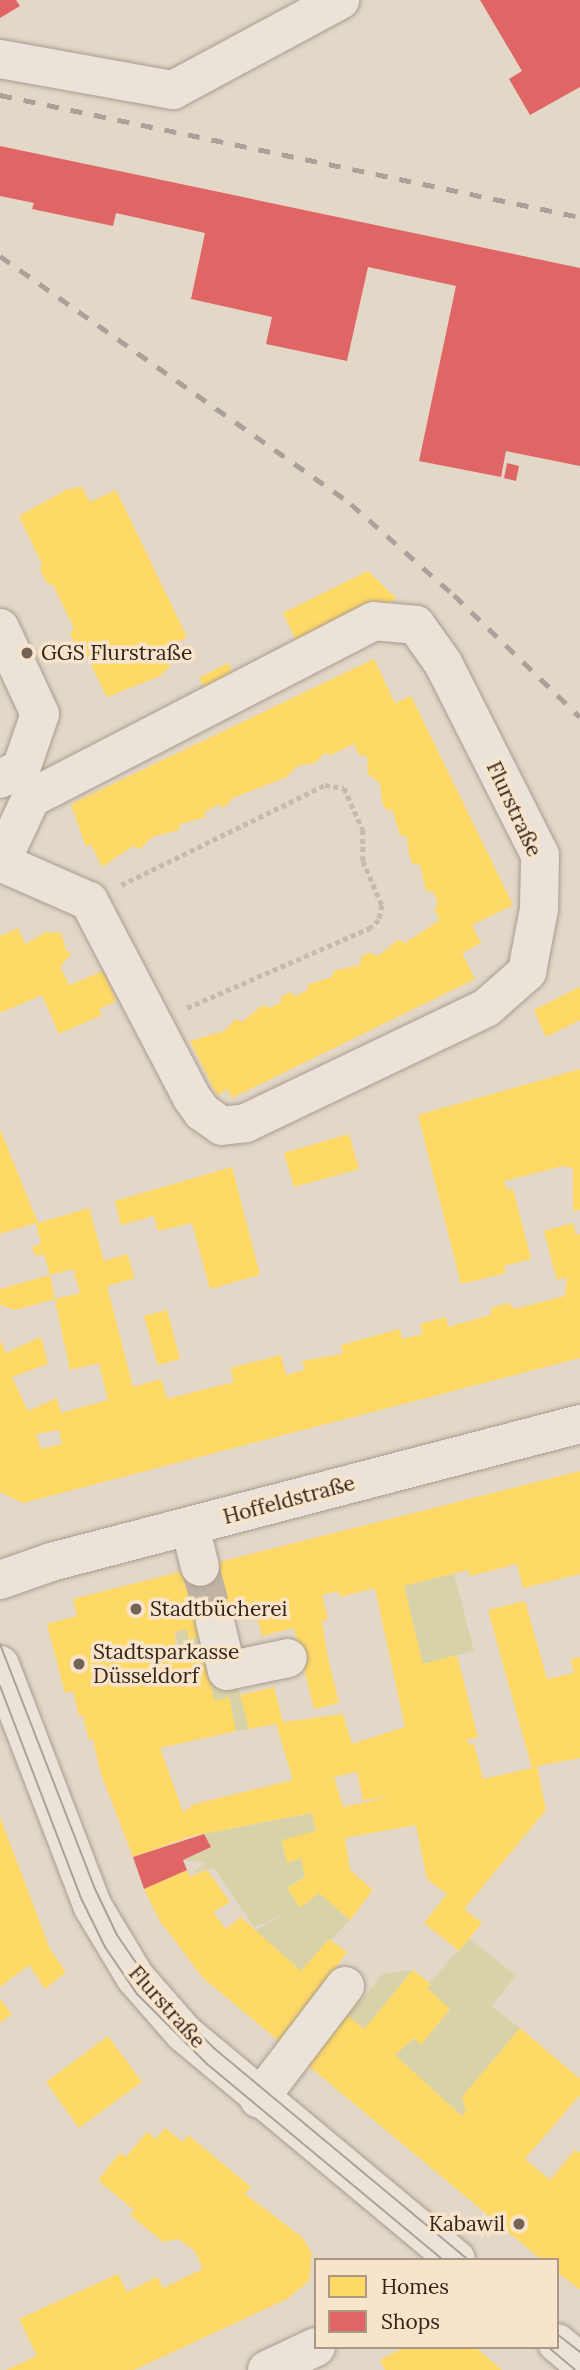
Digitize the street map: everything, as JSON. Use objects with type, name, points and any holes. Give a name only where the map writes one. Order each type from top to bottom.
[{"type":"street","points":[[0,59],[173,90],[340,0]]},
{"type":"street","name":"Flurstraße","points":[[374,621],[416,625],[443,663],[540,855],[540,909],[527,972],[486,1008],[233,1127],[222,1126],[202,1112],[89,901],[1,862],[32,799],[374,621]]},
{"type":"street","points":[[0,628],[40,714],[21,769],[0,779]]},
{"type":"street","name":"Hoffeldstraße","points":[[0,1580],[20,1571],[580,1424]]},
{"type":"street","points":[[190,1526],[200,1567]]},
{"type":"street","points":[[215,1622],[227,1671],[288,1658]]},
{"type":"street","name":"Flurstraße","points":[[0,1665],[93,1907],[135,1977],[184,2033],[259,2099],[454,2258]]},
{"type":"street","points":[[259,2099],[345,1986]]},
{"type":"street","points":[[559,2345],[580,2362]]},
{"type":"street","points":[[267,2370],[314,2348]]},
{"type":"path","points":[[89,901],[325,785],[344,788],[363,830],[363,861],[382,905],[379,920],[371,928],[155,1022]]},
{"type":"shaded area","points":[[454,1574],[474,1651],[423,1664],[404,1586]]},
{"type":"shaded area","points":[[222,1620],[249,1729],[236,1731],[229,1698],[215,1701],[174,1651],[179,1649],[175,1632],[187,1629],[189,1639]]},
{"type":"shaded area","points":[[312,1813],[316,1831],[282,1841],[287,1862],[301,1858],[305,1877],[287,1888],[300,1907],[319,1893],[350,1920],[301,1971],[254,1931],[287,1913],[254,1927],[214,1868],[192,1873],[206,1863],[183,1860],[210,1847],[204,1834]]},
{"type":"shaded area","points":[[469,1938],[516,1976],[491,2006],[520,2028],[462,2097],[466,2111],[462,2116],[395,2055],[414,2038],[421,2044],[450,2010],[426,1987]]},
{"type":"shaded area","points":[[413,1970],[364,2029],[348,2016],[383,1974]]},
{"type":"building: Homes","points":[[82,487],[90,502],[116,490],[187,637],[162,649],[170,666],[160,676],[107,697],[84,650],[77,648],[70,634],[74,628],[53,585],[47,583],[40,569],[42,564],[19,516],[68,489]]},
{"type":"building: Homes","points":[[368,571],[397,599],[299,647],[283,613]]},
{"type":"building: Homes","points":[[374,659],[395,703],[411,696],[513,905],[472,925],[481,943],[462,953],[475,979],[232,1098],[228,1089],[217,1095],[190,1041],[224,1031],[236,1019],[242,1022],[263,1005],[269,1008],[280,1003],[282,996],[291,992],[294,997],[309,989],[307,985],[332,977],[334,971],[360,965],[361,957],[370,953],[378,956],[398,940],[405,943],[440,920],[435,910],[438,902],[433,892],[426,891],[420,865],[413,864],[409,855],[407,837],[400,835],[392,809],[387,811],[382,802],[380,783],[368,774],[367,756],[359,755],[354,744],[331,755],[325,753],[315,763],[297,766],[287,777],[233,798],[223,809],[220,804],[204,812],[206,817],[180,824],[179,830],[152,837],[140,849],[133,846],[102,867],[91,844],[86,847],[71,804]]},
{"type":"building: Homes","points":[[228,663],[236,679],[207,693],[199,678]]},
{"type":"building: Homes","points":[[18,928],[25,944],[46,932],[61,933],[67,952],[72,953],[60,967],[69,985],[104,971],[116,1001],[99,1009],[102,1015],[59,1034],[42,995],[0,1013],[0,936]]},
{"type":"building: Homes","points":[[580,987],[580,1020],[546,1037],[534,1010]]},
{"type":"building: Homes","points":[[580,1069],[580,1210],[573,1211],[573,1168],[563,1166],[504,1181],[507,1190],[513,1189],[531,1259],[504,1266],[506,1273],[461,1284],[418,1115]]},
{"type":"building: Homes","points":[[0,1129],[38,1223],[89,1208],[104,1261],[127,1254],[135,1278],[107,1286],[133,1387],[161,1379],[167,1399],[234,1382],[230,1368],[281,1355],[286,1375],[305,1370],[302,1361],[343,1354],[341,1345],[400,1329],[402,1339],[423,1334],[420,1324],[446,1317],[448,1327],[491,1315],[491,1308],[509,1303],[514,1309],[565,1296],[567,1277],[557,1280],[544,1231],[573,1223],[576,1235],[580,1234],[580,1358],[23,1503],[0,1492],[0,1340],[6,1353],[41,1337],[48,1364],[12,1377],[28,1411],[57,1398],[61,1413],[108,1400],[99,1363],[70,1370],[55,1299],[80,1293],[73,1269],[50,1275],[44,1254],[35,1256],[32,1247],[41,1244],[36,1223],[0,1234]],"holes":[[[59,1430],[62,1444],[41,1449],[36,1434]]]},
{"type":"building: Homes","points":[[349,1134],[359,1169],[294,1187],[284,1153]]},
{"type":"building: Homes","points":[[232,1167],[260,1275],[210,1289],[192,1223],[158,1231],[154,1216],[121,1225],[115,1201]]},
{"type":"building: Homes","points":[[50,1275],[55,1299],[15,1310],[0,1305],[0,1289]]},
{"type":"building: Homes","points":[[167,1310],[180,1359],[158,1365],[144,1316]]},
{"type":"building: Homes","points":[[580,1471],[580,1574],[523,1588],[517,1564],[470,1576],[468,1570],[404,1586],[423,1664],[457,1655],[478,1737],[467,1740],[469,1745],[474,1744],[483,1779],[532,1768],[488,1610],[525,1601],[547,1679],[574,1673],[571,1659],[580,1657],[580,1758],[537,1766],[546,1810],[464,1909],[482,1923],[459,1951],[424,1923],[447,1894],[427,1879],[416,1825],[345,1838],[350,1870],[373,1890],[350,1920],[319,1893],[300,1908],[287,1888],[305,1877],[301,1858],[287,1863],[282,1840],[316,1831],[312,1813],[192,1836],[133,1857],[100,1771],[93,1739],[89,1740],[83,1715],[79,1716],[73,1691],[65,1693],[47,1624],[77,1616],[73,1599]],"holes":[[[375,1588],[405,1727],[352,1744],[343,1714],[283,1722],[274,1687],[240,1695],[249,1729],[276,1724],[293,1780],[195,1804],[183,1812],[160,1748],[236,1731],[229,1697],[215,1701],[202,1650],[176,1656],[175,1632],[187,1629],[189,1640],[210,1634],[208,1624],[256,1612],[262,1636],[294,1628],[314,1709],[339,1703],[327,1654],[322,1621],[328,1619],[322,1595],[338,1591],[340,1597]],[[357,1772],[363,1800],[390,1797],[343,1807],[334,1777]]]},
{"type":"building: Homes","points":[[0,1817],[50,1949],[66,1972],[45,1989],[29,1965],[0,1987]]},
{"type":"building: Homes","points":[[187,1870],[190,1877],[207,1870],[230,1902],[213,1912],[226,1929],[241,1917],[301,1971],[329,1939],[347,1952],[332,1974],[361,1998],[348,2016],[364,2029],[413,1970],[432,1985],[426,1987],[450,2009],[421,2045],[414,2038],[395,2055],[462,2116],[466,2111],[462,2097],[520,2028],[580,2079],[580,2095],[525,2159],[550,2180],[575,2150],[580,2153],[580,2290],[559,2274],[559,2258],[540,2258],[203,1978],[160,1921],[144,1889]]},
{"type":"building: Homes","points":[[0,1999],[12,2014],[0,2023]]},
{"type":"building: Homes","points":[[108,2036],[142,2082],[79,2128],[46,2082]]},
{"type":"building: Homes","points":[[165,2128],[183,2142],[188,2135],[251,2187],[245,2194],[302,2237],[312,2253],[309,2281],[287,2299],[134,2370],[6,2370],[37,2356],[19,2319],[118,2274],[127,2292],[157,2277],[163,2288],[203,2269],[195,2251],[178,2239],[163,2242],[130,2215],[134,2210],[98,2180],[120,2153],[126,2157],[147,2132],[156,2139]]},
{"type":"building: Homes","points":[[401,2349],[477,2349],[502,2370],[385,2370],[380,2360]]},
{"type":"building: Shops","points":[[0,0],[16,0],[20,6],[0,18]]},
{"type":"building: Shops","points":[[480,0],[580,0],[580,87],[530,115],[509,79],[522,71]]},
{"type":"building: Shops","points":[[0,146],[580,268],[580,466],[506,451],[501,477],[419,461],[456,286],[368,267],[347,361],[266,344],[272,317],[191,299],[205,233],[116,213],[113,226],[32,209],[34,203],[0,196]]},
{"type":"building: Shops","points":[[507,463],[519,466],[516,481],[504,478]]},
{"type":"building: Shops","points":[[204,1834],[211,1847],[183,1860],[187,1870],[144,1889],[133,1857]]},
{"type":"tunnel","points":[[200,1567],[215,1622]]},
{"type":"tram line","points":[[0,1644],[96,1891],[117,1935],[152,1986],[215,2049],[466,2258]]},
{"type":"tram line","points":[[0,1686],[80,1896],[105,1947],[137,1994],[207,2064],[441,2258]]},
{"type":"tram line","points":[[559,2336],[580,2352]]},
{"type":"tram line","points":[[550,2349],[575,2370]]},
{"type":"railway","points":[[0,95],[580,217]]},
{"type":"railway","points":[[0,256],[351,504],[454,595],[580,717]]},
{"type":"place","name":"GGS Flurstraße","points":[[27,653]]},
{"type":"place","name":"Stadtbücherei","points":[[136,1609]]},
{"type":"place","name":"Stadtsparkasse Düsseldorf","points":[[79,1664]]},
{"type":"place","name":"Kabawil","points":[[519,2224]]}]
